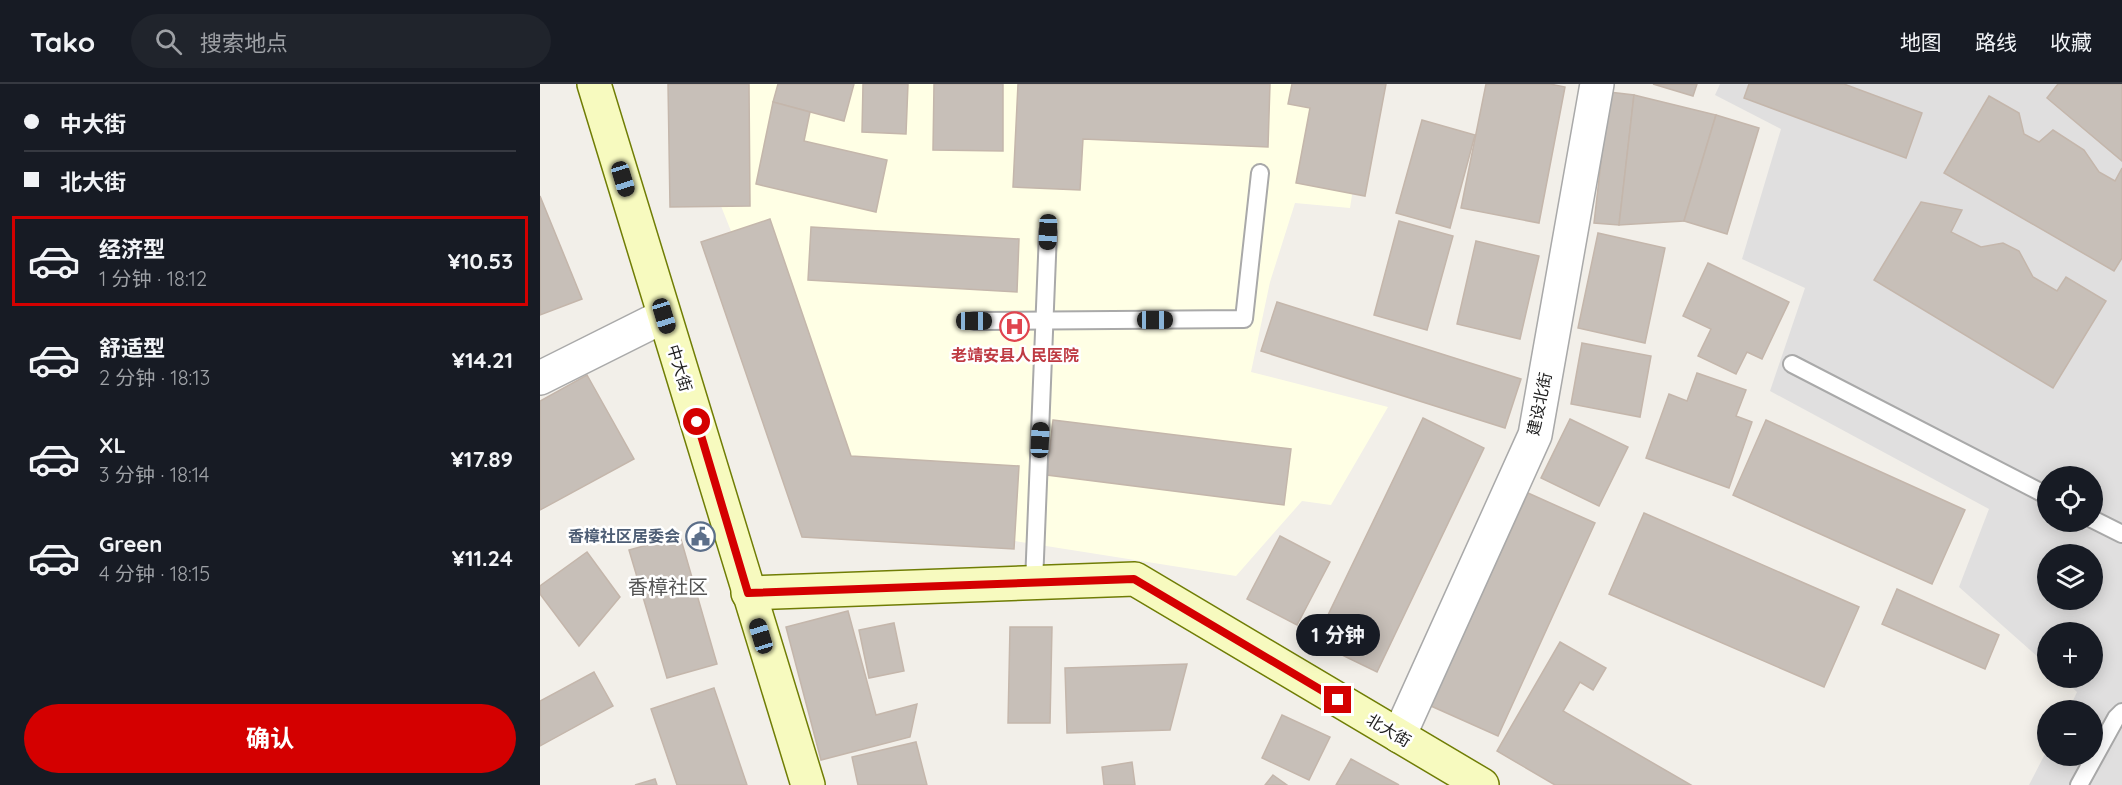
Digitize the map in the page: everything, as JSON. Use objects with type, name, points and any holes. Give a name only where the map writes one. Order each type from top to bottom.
[{"type":"street","name":"建设北街","points":[[1400,736],[1535,435],[1597,84]]},
{"type":"street","name":"中大街","points":[[595,86],[808,785]]},
{"type":"street","points":[[540,378],[664,316]]},
{"type":"street","name":"北大街","points":[[748,593],[1134,579],[1482,785]]},
{"type":"lane","points":[[974,321],[1244,319],[1260,172]]},
{"type":"lane","points":[[1034,583],[1048,232]]},
{"type":"lane","points":[[1792,364],[2037,490]]},
{"type":"lane","points":[[2103,524],[2122,534]]},
{"type":"lane","points":[[2079,785],[2116,718],[2122,712]]},
{"type":"shaded area","name":"老靖安县人民医院","points":[[700,84],[1369,84],[1350,208],[1295,203],[1270,282],[1251,372],[1388,407],[1331,505],[1302,501],[1236,576],[844,514],[703,161]]},
{"type":"shaded area","points":[[1720,84],[2122,84],[2122,785],[2029,785],[2039,766],[2103,766],[2103,700],[2073,700],[2077,692],[2073,688],[2103,688],[2103,622],[2037,622],[2037,656],[1959,587],[1989,509],[1770,391],[1805,288],[1742,259],[1781,129],[1715,95]]},
{"type":"building","points":[[668,84],[749,84],[750,206],[670,207]]},
{"type":"building","points":[[778,84],[854,84],[844,121],[773,102]]},
{"type":"building","points":[[863,84],[908,84],[906,134],[862,132]]},
{"type":"building","points":[[934,84],[1003,84],[1003,151],[933,150]]},
{"type":"building","points":[[1018,84],[1270,84],[1268,147],[1083,139],[1080,190],[1013,187]]},
{"type":"building","points":[[1292,84],[1386,84],[1365,196],[1296,183],[1310,108],[1288,104]]},
{"type":"building","points":[[1486,84],[1550,84],[1565,87],[1539,223],[1461,208]]},
{"type":"building","points":[[1653,84],[1697,84],[1693,96]]},
{"type":"building","points":[[1749,84],[1844,84],[1922,113],[1906,158],[1744,98]]},
{"type":"building","points":[[2058,84],[2122,84],[2122,161],[2047,98]]},
{"type":"building","points":[[1609,92],[1634,95],[1619,225],[1594,223]]},
{"type":"building","points":[[1634,95],[1716,115],[1684,221],[1619,225]]},
{"type":"building","points":[[1989,96],[2019,113],[2024,134],[2039,142],[2053,130],[2084,150],[2099,172],[2115,181],[2122,168],[2122,258],[2114,271],[1944,173]]},
{"type":"building","points":[[773,102],[810,112],[804,141],[887,160],[876,212],[756,184]]},
{"type":"building","points":[[1716,115],[1759,128],[1727,234],[1684,221]]},
{"type":"building","points":[[1422,120],[1475,135],[1450,228],[1396,213]]},
{"type":"building","points":[[540,196],[582,299],[540,315]]},
{"type":"building","points":[[1921,202],[1962,210],[1951,232],[1981,247],[2003,243],[2019,251],[2033,277],[2057,291],[2066,277],[2106,301],[2053,388],[1874,280]]},
{"type":"building","points":[[770,219],[851,456],[1019,466],[1014,549],[802,537],[701,242]]},
{"type":"building","points":[[1399,221],[1453,236],[1427,330],[1374,315]]},
{"type":"building","points":[[811,227],[1019,239],[1017,292],[808,280]]},
{"type":"building","points":[[1598,233],[1665,248],[1645,343],[1578,328]]},
{"type":"building","points":[[1476,241],[1539,256],[1520,339],[1457,324]]},
{"type":"building","points":[[1708,263],[1789,302],[1762,359],[1747,352],[1736,374],[1698,356],[1711,329],[1683,316]]},
{"type":"building","points":[[1277,302],[1521,379],[1505,428],[1261,351]]},
{"type":"building","points":[[1582,343],[1651,356],[1640,417],[1571,404]]},
{"type":"building","points":[[1697,373],[1746,390],[1736,416],[1752,422],[1729,488],[1646,458],[1669,394],[1687,401]]},
{"type":"building","points":[[587,375],[634,459],[540,510],[540,401]]},
{"type":"building","points":[[1423,418],[1484,448],[1377,672],[1315,642]]},
{"type":"building","points":[[1570,419],[1628,447],[1599,506],[1541,478]]},
{"type":"building","points":[[1053,420],[1291,449],[1284,505],[1047,475]]},
{"type":"building","points":[[1766,420],[1965,510],[1932,584],[1733,495]]},
{"type":"building","points":[[1528,493],[1595,523],[1498,736],[1431,706]]},
{"type":"building","points":[[1644,513],[1859,607],[1824,687],[1609,594]]},
{"type":"building","points":[[680,536],[717,664],[667,678],[629,550]]},
{"type":"building","points":[[1280,536],[1330,562],[1297,625],[1247,599]]},
{"type":"building","points":[[587,552],[620,597],[579,646],[540,594],[540,586]]},
{"type":"building","points":[[1897,589],[1999,635],[1985,669],[1882,624]]},
{"type":"building","points":[[848,611],[876,715],[917,704],[910,737],[821,760],[786,627]]},
{"type":"building","points":[[894,623],[904,671],[869,678],[859,630]]},
{"type":"building","points":[[1010,627],[1052,627],[1050,723],[1008,723]]},
{"type":"building","points":[[1560,642],[1606,668],[1593,690],[1580,682],[1563,711],[1691,785],[1555,785],[1497,751]]},
{"type":"building","points":[[1187,664],[1170,730],[1067,733],[1065,668]]},
{"type":"building","points":[[594,672],[613,706],[540,746],[540,701]]},
{"type":"building","points":[[714,688],[747,785],[677,785],[651,709]]},
{"type":"building","points":[[1282,715],[1330,737],[1309,780],[1262,758]]},
{"type":"building","points":[[916,742],[927,785],[858,785],[852,757]]},
{"type":"building","points":[[1351,759],[1399,785],[1336,785]]},
{"type":"building","points":[[1132,762],[1135,785],[1104,785],[1102,767]]},
{"type":"building","points":[[1273,775],[1287,785],[1265,785]]},
{"type":"building","points":[[655,779],[657,785],[635,785]]},
{"type":"place","name":"老靖安县人民医院","points":[[1015,327]]},
{"type":"place","name":"香樟社区居委会","points":[[701,536]]},
{"type":"district","name":"香樟社区","points":[[668,587]]},
{"type":"route","points":[[697,422],[748,593],[1134,579],[1338,700]]}]
